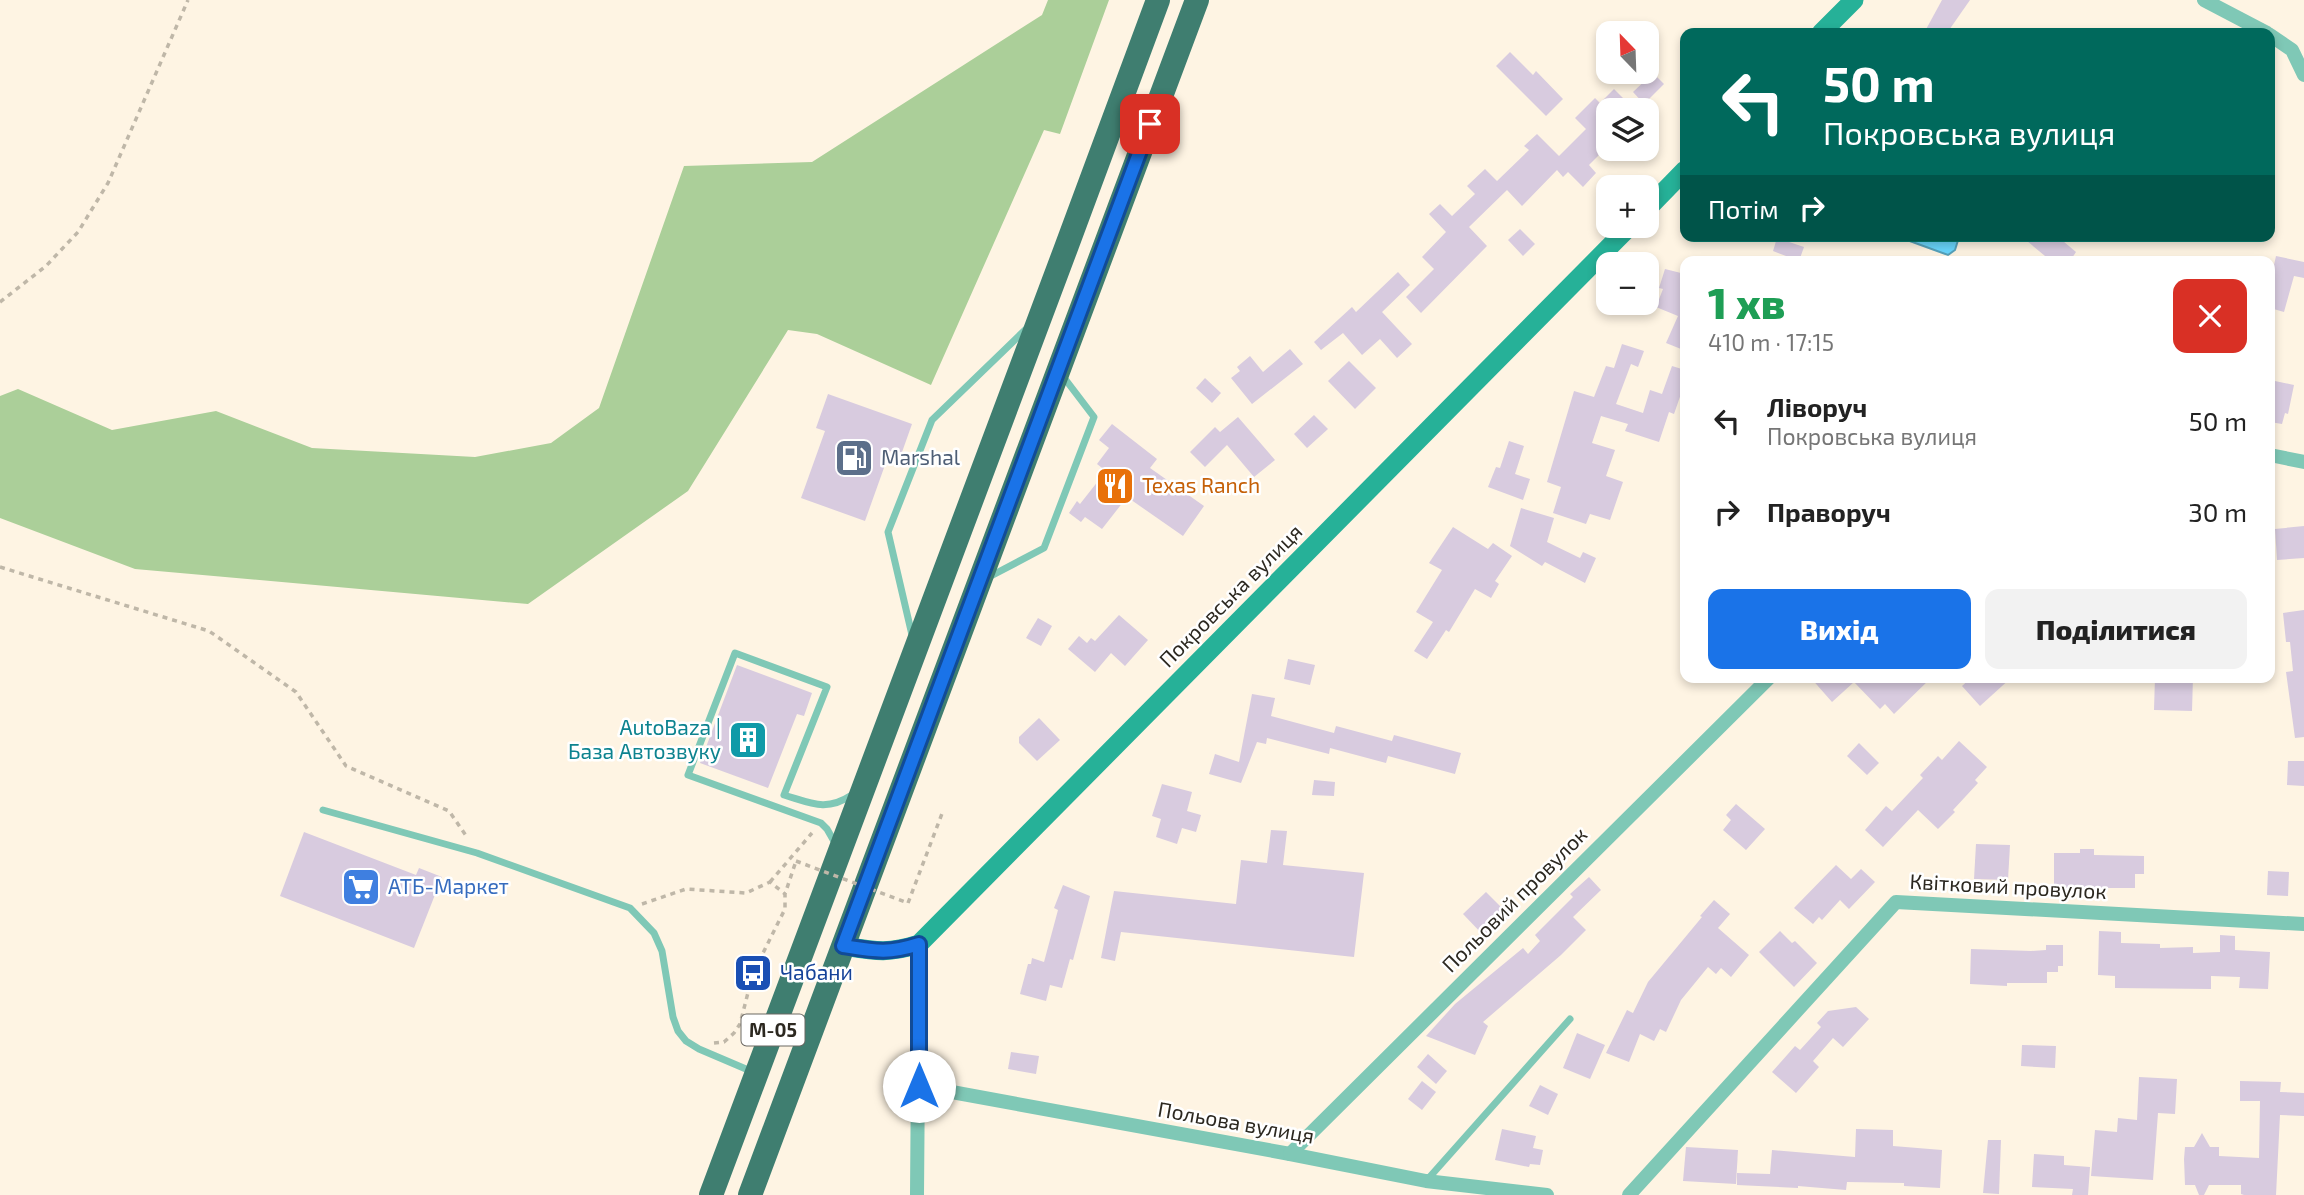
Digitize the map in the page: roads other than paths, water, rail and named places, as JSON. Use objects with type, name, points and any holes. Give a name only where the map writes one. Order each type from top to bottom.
[{"type":"highway","name":"М-05","points":[[711,1195],[1158,0]]},
{"type":"highway","name":"М-05","points":[[750,1195],[1197,0]]},
{"type":"street","points":[[1826,28],[1854,0]]},
{"type":"street","points":[[2204,0],[2257,28]]},
{"type":"street","points":[[2275,39],[2292,50],[2304,75]]},
{"type":"street","points":[[1659,197],[1680,175]]},
{"type":"street","name":"Покровська вулиця","points":[[919,944],[1618,238]]},
{"type":"street","points":[[2275,456],[2304,462]]},
{"type":"street","name":"Польовий провулок","points":[[1290,1154],[1764,683]]},
{"type":"street","name":"Квітковий провулок","points":[[1629,1195],[1896,902],[2304,924]]},
{"type":"street","points":[[843,946],[897,951],[919,944],[917,1195]]},
{"type":"street","name":"Польова вулиця","points":[[919,1086],[1426,1181],[1547,1195]]},
{"type":"lane","points":[[915,649],[888,533],[932,420],[1043,312]]},
{"type":"lane","points":[[981,581],[1044,548],[1094,417],[1058,371]]},
{"type":"lane","points":[[838,854],[834,840],[821,823],[688,775],[735,653],[827,687],[784,795],[823,807],[834,805],[862,789]]},
{"type":"lane","points":[[323,810],[477,853],[630,908],[646,923],[662,951],[673,1017],[678,1031],[686,1041],[699,1049],[756,1074]]},
{"type":"lane","points":[[1426,1181],[1570,1018]]},
{"type":"water","points":[[1912,242],[1957,242],[1955,250],[1948,255]]},
{"type":"place","name":"Marshal","points":[[854,458]]},
{"type":"place","name":"Texas Ranch","points":[[1115,486]]},
{"type":"place","name":"AutoBaza | База Автозвуку","points":[[748,740]]},
{"type":"place","name":"АТБ-Маркет","points":[[361,887]]},
{"type":"place","name":"Чабани","points":[[753,973]]}]
